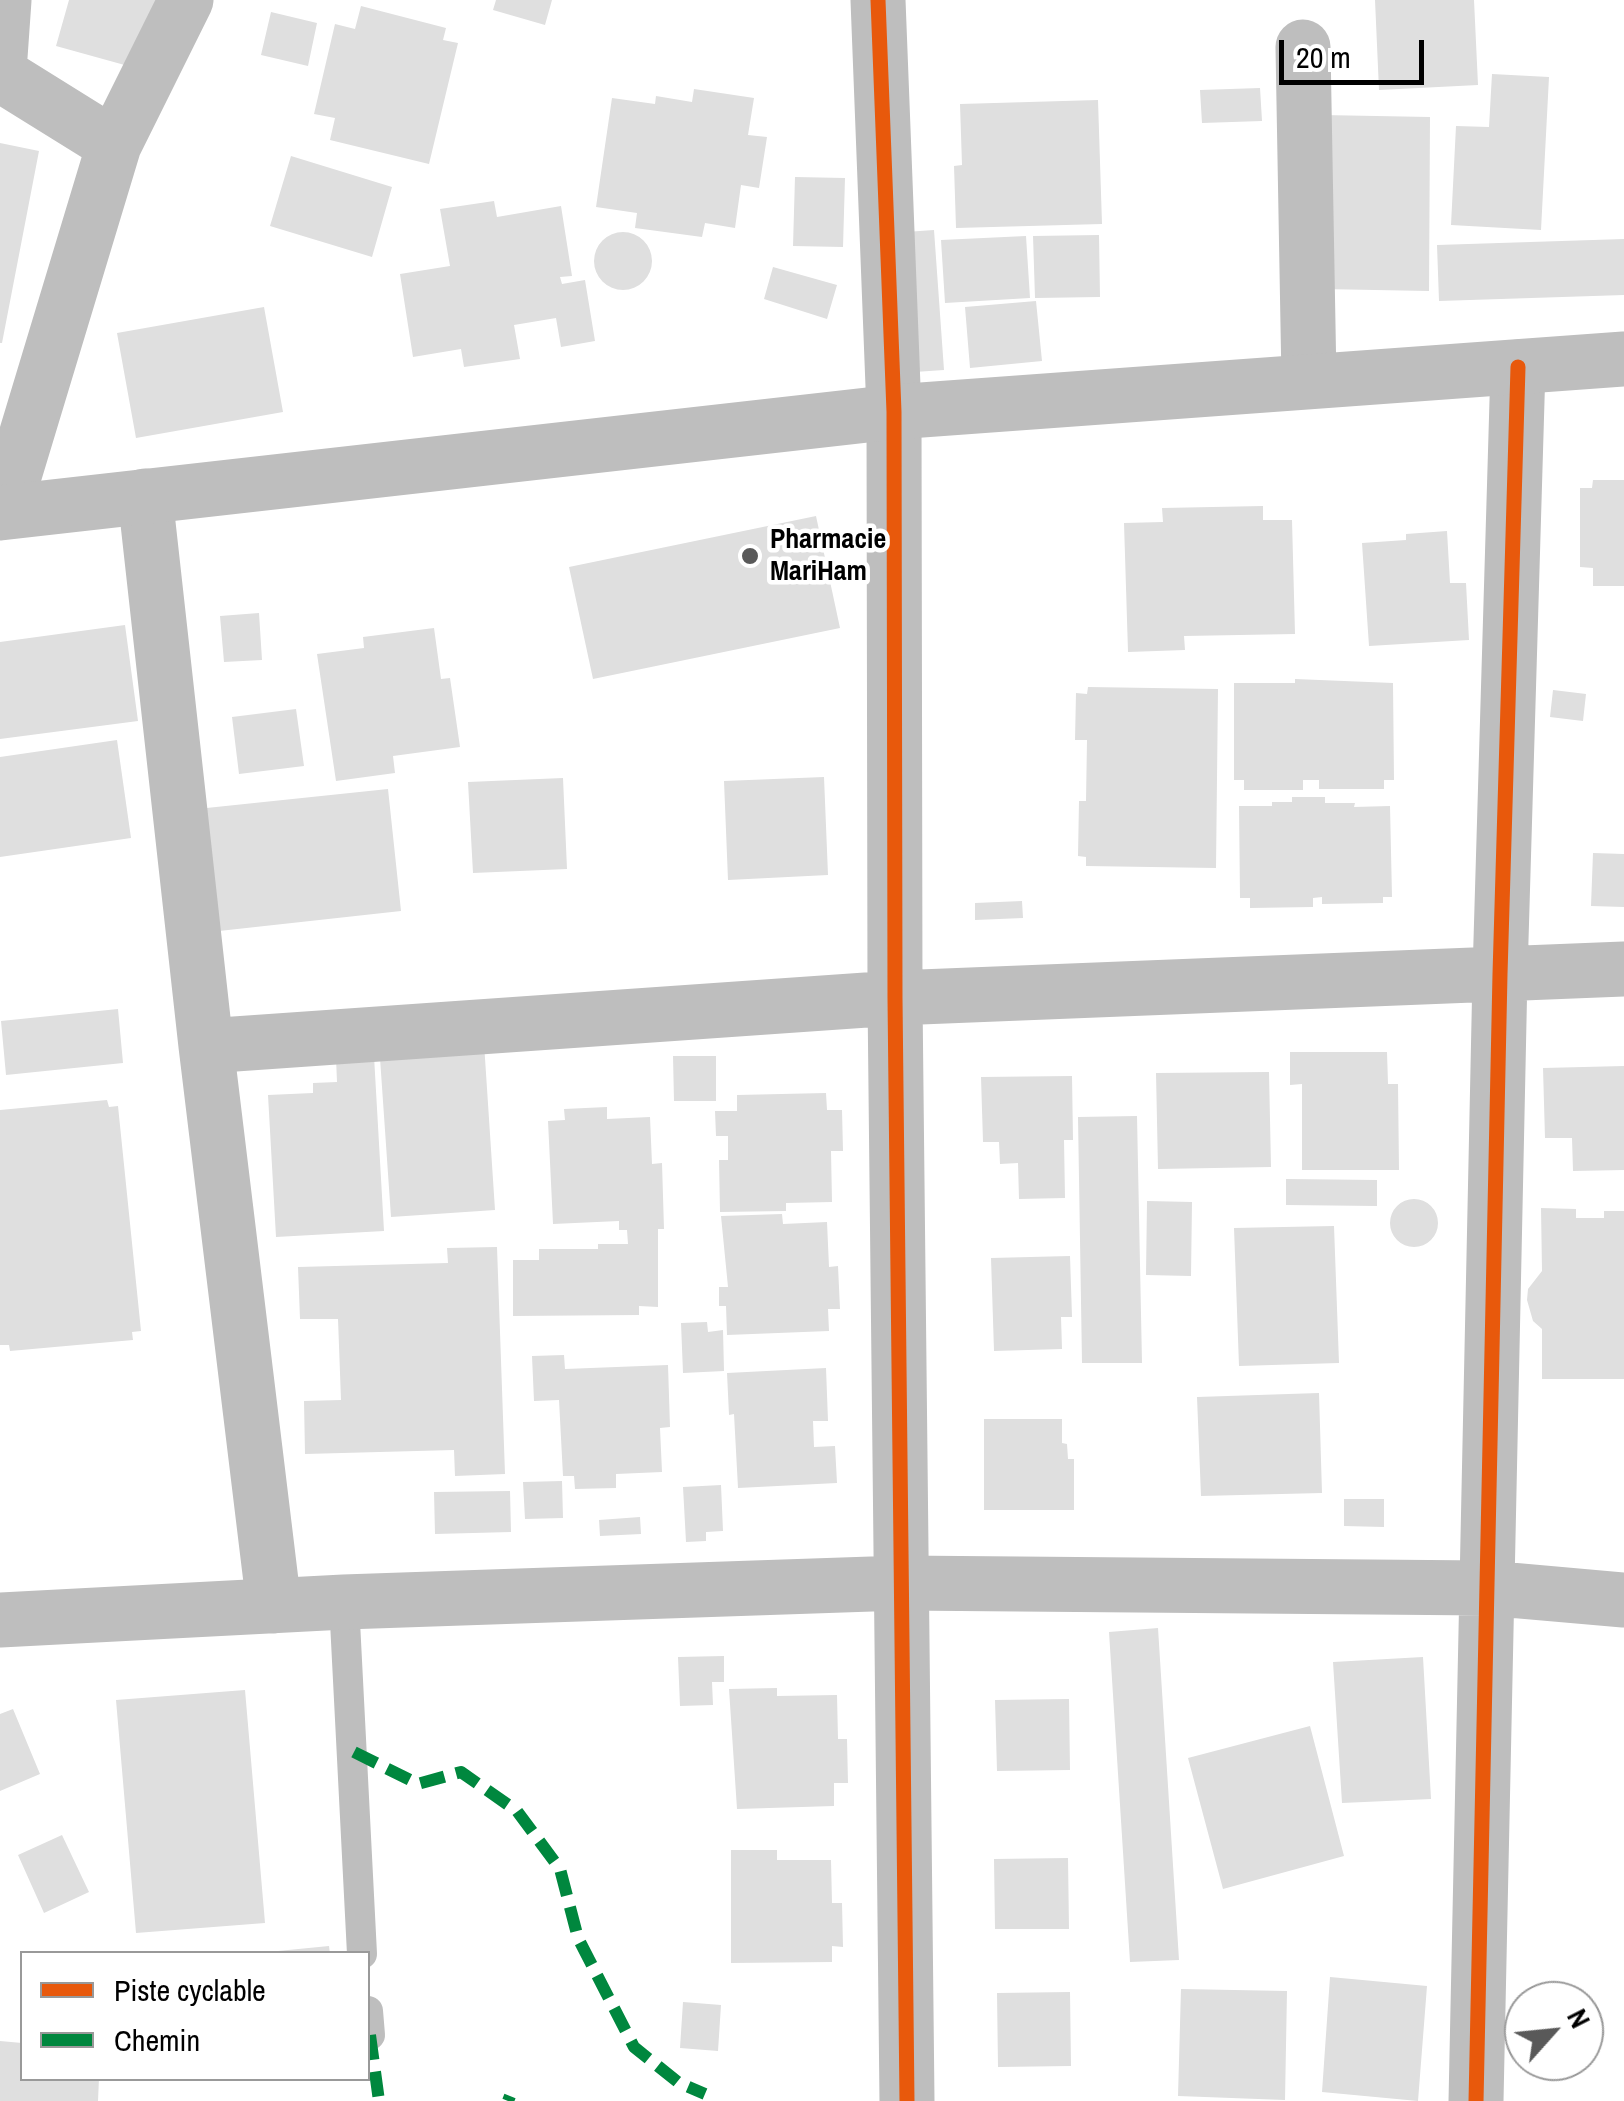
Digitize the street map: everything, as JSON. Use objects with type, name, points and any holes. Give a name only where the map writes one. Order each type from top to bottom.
[{"type":"street","points":[[0,56],[4,0]]},
{"type":"street","points":[[186,0],[114,146],[1,512],[894,412],[1624,359]]},
{"type":"street","points":[[878,0],[894,412],[895,998],[908,2101]]},
{"type":"street","points":[[1303,47],[1309,382]]},
{"type":"street","points":[[0,74],[114,146]]},
{"type":"street","points":[[1476,2101],[1500,974],[1518,367]]},
{"type":"street","points":[[146,496],[206,1046],[274,1606]]},
{"type":"street","points":[[206,1046],[895,998],[1624,969]]},
{"type":"street","points":[[0,1620],[344,1602],[901,1583],[1487,1588],[1624,1600]]},
{"type":"lane","points":[[344,1602],[362,1951]]},
{"type":"building","points":[[69,0],[157,0],[139,69],[56,46]]},
{"type":"building","points":[[496,0],[552,0],[545,25],[493,10]]},
{"type":"building","points":[[1375,0],[1474,0],[1478,85],[1379,90]]},
{"type":"building","points":[[361,6],[446,28],[443,40],[458,43],[429,164],[330,140],[335,118],[314,114],[335,24],[355,29]]},
{"type":"building","points":[[271,12],[317,23],[308,66],[261,55]]},
{"type":"building","points":[[1492,74],[1549,77],[1541,230],[1451,225],[1456,126],[1489,127]]},
{"type":"building","points":[[1260,88],[1262,121],[1202,123],[1200,90]]},
{"type":"building","points":[[694,89],[754,98],[748,135],[767,137],[759,188],[741,185],[735,228],[705,223],[702,237],[635,228],[637,213],[596,207],[612,98],[655,104],[656,96],[692,102]]},
{"type":"building","points":[[1098,100],[1102,224],[956,228],[954,166],[962,165],[960,104]]},
{"type":"building","points":[[1322,115],[1430,117],[1429,291],[1321,289]]},
{"type":"building","points":[[0,143],[39,151],[2,343],[0,343]]},
{"type":"building","points":[[291,156],[392,187],[372,257],[270,226]]},
{"type":"building","points":[[795,177],[845,178],[843,247],[793,246]]},
{"type":"building","points":[[494,201],[497,217],[561,206],[572,276],[560,277],[562,284],[585,280],[595,341],[561,347],[556,318],[514,325],[520,359],[464,367],[461,349],[413,357],[400,274],[450,266],[440,209]]},
{"type":"building","points":[[934,230],[944,370],[900,373],[891,233]]},
{"type":"building","points":[[623,232],[643,241],[652,261],[643,281],[623,290],[603,281],[594,261],[603,241]]},
{"type":"building","points":[[1099,235],[1100,297],[1035,298],[1033,236]]},
{"type":"building","points":[[1026,236],[1030,298],[945,303],[941,240]]},
{"type":"building","points":[[1624,239],[1624,295],[1439,301],[1437,245]]},
{"type":"building","points":[[773,267],[837,285],[827,319],[764,299]]},
{"type":"building","points":[[1036,301],[1042,361],[970,368],[965,307]]},
{"type":"building","points":[[264,307],[283,412],[136,438],[117,333]]},
{"type":"building","points":[[1593,480],[1624,480],[1624,586],[1593,586],[1593,568],[1580,567],[1580,488],[1592,488]]},
{"type":"building","points":[[1263,506],[1263,520],[1292,520],[1295,634],[1184,636],[1185,650],[1128,652],[1124,523],[1163,522],[1162,508]]},
{"type":"building","points":[[816,516],[840,628],[593,679],[569,567]]},
{"type":"building","points":[[1447,531],[1450,583],[1466,583],[1469,640],[1369,646],[1362,543],[1406,540],[1406,534]]},
{"type":"building","points":[[259,613],[262,660],[224,662],[220,616]]},
{"type":"building","points":[[125,625],[138,721],[0,739],[0,642]]},
{"type":"building","points":[[434,628],[441,679],[450,678],[460,747],[393,756],[395,773],[336,781],[317,654],[364,648],[363,637]]},
{"type":"building","points":[[1295,679],[1393,683],[1394,780],[1384,780],[1384,789],[1319,789],[1319,780],[1303,780],[1303,790],[1244,790],[1244,780],[1234,780],[1234,683],[1295,683]]},
{"type":"building","points":[[1088,687],[1218,689],[1216,868],[1086,866],[1086,857],[1078,856],[1079,801],[1086,801],[1087,740],[1075,740],[1076,693],[1087,694]]},
{"type":"building","points":[[1553,690],[1586,694],[1583,721],[1550,717]]},
{"type":"building","points":[[296,709],[304,766],[239,774],[232,717]]},
{"type":"building","points":[[117,740],[131,838],[0,857],[0,757]]},
{"type":"building","points":[[824,777],[828,875],[728,880],[724,781]]},
{"type":"building","points":[[563,778],[567,869],[473,873],[468,782]]},
{"type":"building","points":[[388,789],[401,911],[210,932],[197,809]]},
{"type":"building","points":[[1292,797],[1325,797],[1325,803],[1355,803],[1354,807],[1390,806],[1392,897],[1383,897],[1383,903],[1322,904],[1322,897],[1313,898],[1313,907],[1250,908],[1250,898],[1240,898],[1239,806],[1272,806],[1272,802],[1292,802]]},
{"type":"building","points":[[1593,853],[1624,854],[1624,907],[1591,906]]},
{"type":"building","points":[[1022,901],[1023,918],[975,920],[975,903]]},
{"type":"building","points":[[118,1009],[123,1063],[6,1075],[1,1021]]},
{"type":"building","points":[[484,1043],[495,1210],[391,1217],[380,1058]]},
{"type":"building","points":[[1290,1052],[1387,1052],[1388,1084],[1398,1084],[1399,1170],[1302,1170],[1302,1084],[1290,1085]]},
{"type":"building","points":[[374,1056],[384,1231],[276,1237],[268,1095],[313,1093],[313,1083],[337,1082],[336,1058]]},
{"type":"building","points":[[673,1056],[716,1056],[716,1101],[674,1101]]},
{"type":"building","points":[[1624,1066],[1624,1170],[1573,1171],[1572,1138],[1545,1138],[1543,1068]]},
{"type":"building","points":[[1269,1072],[1271,1167],[1158,1169],[1156,1073]]},
{"type":"building","points":[[1072,1076],[1073,1140],[1064,1140],[1065,1198],[1019,1199],[1018,1163],[1000,1164],[999,1142],[983,1142],[981,1077]]},
{"type":"building","points":[[826,1093],[827,1110],[842,1110],[843,1151],[831,1151],[832,1202],[786,1203],[786,1211],[720,1212],[719,1160],[728,1160],[728,1136],[716,1136],[715,1111],[737,1111],[737,1095]]},
{"type":"building","points":[[107,1100],[109,1107],[118,1106],[141,1331],[132,1332],[133,1340],[10,1351],[9,1345],[0,1345],[0,1110]]},
{"type":"building","points":[[607,1107],[607,1119],[650,1117],[652,1164],[662,1163],[664,1229],[658,1229],[658,1307],[639,1306],[639,1315],[513,1316],[513,1260],[539,1260],[539,1249],[598,1249],[598,1244],[628,1244],[627,1230],[619,1230],[619,1221],[553,1224],[548,1121],[565,1120],[564,1109]]},
{"type":"building","points":[[1137,1116],[1142,1363],[1082,1363],[1078,1117]]},
{"type":"building","points":[[1286,1179],[1377,1180],[1377,1206],[1286,1205]]},
{"type":"building","points":[[1414,1199],[1431,1206],[1438,1223],[1431,1240],[1414,1247],[1397,1240],[1390,1223],[1397,1206]]},
{"type":"building","points":[[1147,1201],[1192,1202],[1191,1276],[1146,1275]]},
{"type":"building","points":[[1541,1208],[1576,1209],[1576,1218],[1604,1218],[1604,1211],[1624,1211],[1624,1379],[1542,1379],[1542,1329],[1533,1321],[1527,1300],[1528,1289],[1542,1271]]},
{"type":"building","points":[[782,1214],[783,1224],[827,1222],[829,1267],[838,1266],[840,1309],[828,1309],[829,1331],[727,1335],[726,1306],[719,1306],[719,1287],[728,1287],[721,1216]]},
{"type":"building","points":[[1334,1226],[1339,1363],[1239,1366],[1234,1228]]},
{"type":"building","points":[[497,1247],[505,1474],[455,1476],[454,1450],[305,1454],[304,1401],[341,1400],[338,1319],[300,1319],[298,1267],[448,1263],[447,1248]]},
{"type":"building","points":[[1070,1256],[1072,1317],[1061,1317],[1062,1349],[994,1351],[991,1258]]},
{"type":"building","points":[[707,1322],[708,1332],[723,1330],[724,1371],[683,1373],[681,1323]]},
{"type":"building","points":[[564,1355],[565,1369],[668,1365],[670,1427],[660,1428],[662,1472],[616,1474],[616,1488],[575,1489],[574,1476],[563,1476],[559,1400],[534,1401],[532,1356]]},
{"type":"building","points":[[826,1368],[828,1421],[813,1421],[814,1447],[835,1446],[837,1483],[738,1488],[734,1414],[729,1415],[727,1373]]},
{"type":"building","points":[[1319,1393],[1322,1493],[1201,1496],[1197,1397]]},
{"type":"building","points":[[984,1419],[1062,1419],[1062,1443],[1067,1444],[1068,1459],[1074,1459],[1074,1510],[984,1510]]},
{"type":"building","points":[[562,1481],[563,1518],[525,1519],[523,1482]]},
{"type":"building","points":[[721,1485],[723,1531],[706,1532],[706,1541],[686,1542],[683,1487]]},
{"type":"building","points":[[510,1491],[511,1532],[435,1534],[434,1492]]},
{"type":"building","points":[[1344,1499],[1384,1499],[1384,1527],[1344,1526]]},
{"type":"building","points":[[640,1517],[641,1534],[600,1536],[599,1520]]},
{"type":"building","points":[[1158,1628],[1179,1960],[1130,1962],[1109,1632]]},
{"type":"building","points":[[724,1656],[724,1682],[712,1682],[713,1705],[680,1706],[678,1657]]},
{"type":"building","points":[[1423,1657],[1431,1799],[1342,1803],[1333,1662]]},
{"type":"building","points":[[777,1688],[777,1696],[837,1695],[838,1739],[847,1739],[848,1783],[834,1783],[834,1806],[737,1809],[729,1689]]},
{"type":"building","points":[[245,1690],[265,1923],[136,1933],[116,1700]]},
{"type":"building","points":[[1069,1699],[1070,1770],[997,1771],[995,1700]]},
{"type":"building","points":[[13,1709],[40,1774],[0,1791],[0,1714]]},
{"type":"building","points":[[1310,1726],[1344,1856],[1223,1889],[1188,1758]]},
{"type":"building","points":[[62,1835],[89,1892],[44,1913],[18,1855]]},
{"type":"building","points":[[731,1850],[777,1850],[777,1860],[831,1860],[832,1903],[842,1903],[843,1947],[832,1946],[832,1962],[731,1963]]},
{"type":"building","points":[[1068,1858],[1069,1929],[995,1929],[994,1859]]},
{"type":"building","points":[[329,1946],[330,1951],[278,1951]]},
{"type":"building","points":[[1330,1977],[1427,1986],[1418,2101],[1322,2092]]},
{"type":"building","points":[[1181,1989],[1287,1991],[1285,2100],[1178,2096]]},
{"type":"building","points":[[1070,1992],[1071,2066],[998,2067],[997,1993]]},
{"type":"building","points":[[683,2002],[721,2005],[718,2051],[680,2048]]},
{"type":"building","points":[[0,2041],[20,2043],[20,2081],[99,2081],[98,2101],[0,2101]]},
{"type":"marked path","points":[[354,1752],[418,1784],[461,1772],[517,1811],[560,1869],[578,1938],[634,2047],[679,2083],[705,2094]]},
{"type":"marked path","points":[[370,2035],[379,2101]]},
{"type":"marked path","points":[[508,2101],[510,2096]]},
{"type":"cycle path","points":[[878,0],[894,412],[895,998],[907,2101]]},
{"type":"cycle path","points":[[1476,2101],[1500,974],[1518,367]]},
{"type":"place","name":"Pharmacie MariHam","points":[[750,556]]}]
